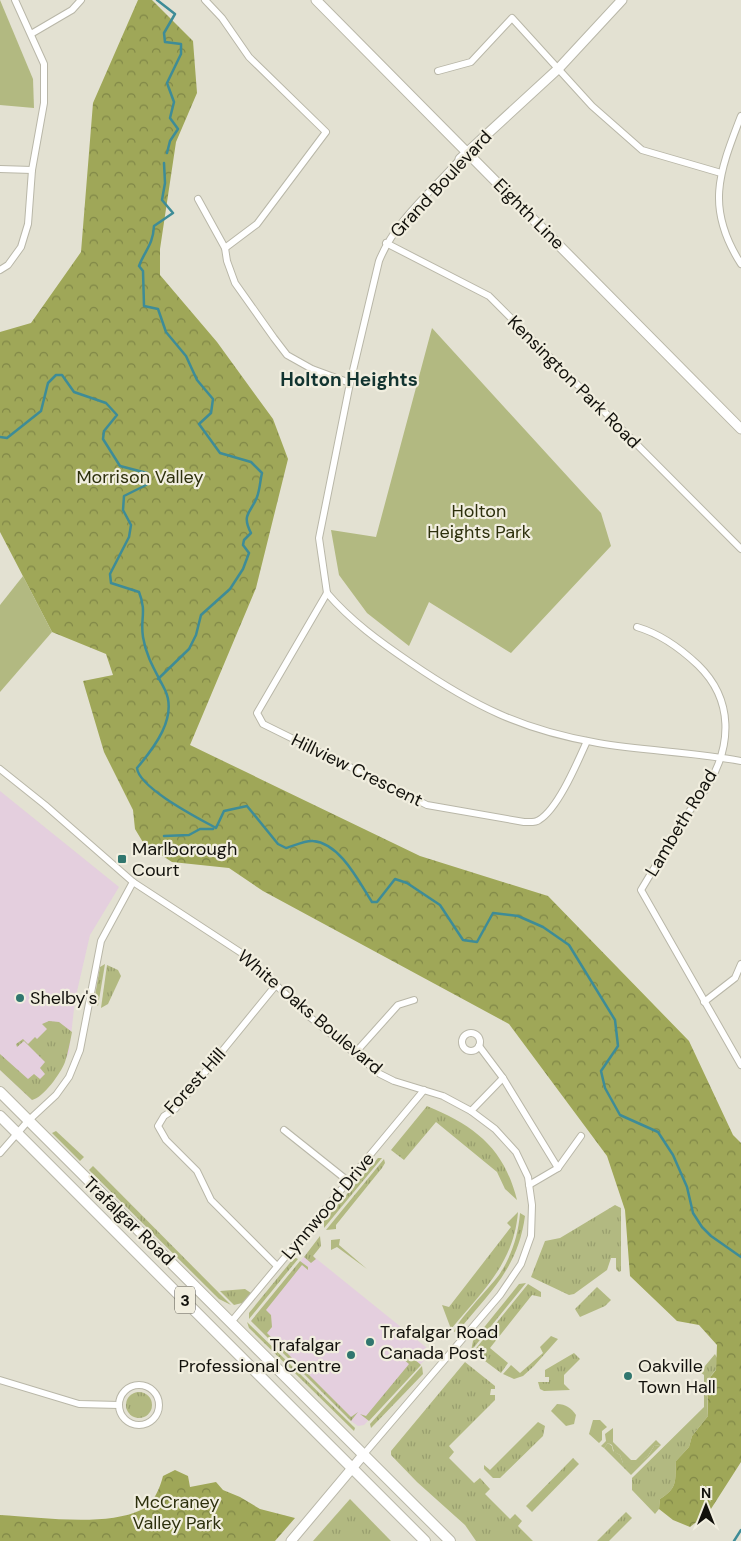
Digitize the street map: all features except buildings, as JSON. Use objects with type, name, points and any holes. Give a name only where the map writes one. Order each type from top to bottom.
[{"type":"main road","name":"Trafalgar Road","points":[[0,1092],[232,1321],[450,1541]]},
{"type":"main road","name":"Trafalgar Road","points":[[0,1116],[425,1541]]},
{"type":"street","points":[[0,270],[8,265],[21,247],[28,224],[32,170],[44,104],[44,64],[15,0]]},
{"type":"street","points":[[31,34],[72,10],[81,0]]},
{"type":"street","points":[[205,0],[222,18],[249,57],[326,132],[257,224],[225,248]]},
{"type":"street","name":"Eighth Line","points":[[316,0],[741,429]]},
{"type":"street","name":"Grand Boulevard","points":[[327,593],[319,538],[350,383],[379,261],[386,243],[460,159],[559,68],[622,0]]},
{"type":"street","points":[[438,71],[471,62],[512,18],[592,106],[642,150],[721,173]]},
{"type":"street","points":[[741,116],[721,173],[718,203],[722,225],[729,246],[741,264]]},
{"type":"street","points":[[0,169],[32,170]]},
{"type":"street","points":[[198,199],[225,248],[227,261],[236,283],[287,355],[312,369],[350,383]]},
{"type":"street","name":"Kensington Park Road","points":[[386,243],[489,296],[741,549]]},
{"type":"street","points":[[327,593],[345,614],[375,639],[451,691],[490,712],[528,727],[587,741],[706,757],[720,756],[741,761]]},
{"type":"street","name":"Hillview Crescent","points":[[327,593],[257,713],[262,724],[427,805],[524,822],[538,822],[545,816],[573,774],[587,741]]},
{"type":"street","name":"Lambeth Road","points":[[637,627],[656,632],[687,654],[710,679],[725,709],[726,742],[707,787],[688,812],[641,890],[741,1065]]},
{"type":"street","name":"White Oaks Boulevard","points":[[0,769],[45,805],[133,882],[243,954],[311,1018],[387,1077],[443,1096],[472,1111],[506,1140],[522,1165],[529,1185],[532,1206],[531,1236],[516,1272],[494,1302],[291,1541]]},
{"type":"street","points":[[0,1153],[28,1121],[56,1095],[69,1078],[76,1064],[101,941],[133,882]]},
{"type":"street","points":[[704,1002],[735,978],[741,964]]},
{"type":"street","name":"Forest Hill","points":[[276,985],[175,1109],[164,1116],[158,1126],[166,1140],[197,1171],[211,1200],[277,1266]]},
{"type":"street","points":[[355,1053],[398,1005],[414,1000]]},
{"type":"street","points":[[479,1046],[503,1078],[558,1168]]},
{"type":"street","points":[[472,1111],[503,1078]]},
{"type":"street","name":"Lynnwood Drive","points":[[232,1321],[424,1090]]},
{"type":"street","points":[[284,1130],[348,1181]]},
{"type":"street","points":[[529,1185],[558,1168],[581,1136]]},
{"type":"street","points":[[0,1380],[79,1404],[98,1407],[119,1405]]},
{"type":"street","points":[[138,1385],[153,1391],[159,1404],[154,1418],[138,1425],[126,1420],[119,1405],[123,1393],[138,1385]]},
{"type":"shaded area","points":[[0,791],[119,887],[90,935],[75,1000],[69,1053],[40,1096],[32,1100],[0,1070]]},
{"type":"shaded area","points":[[308,1252],[432,1352],[364,1425],[358,1426],[351,1421],[251,1321]]},
{"type":"green space","points":[[0,0],[33,79],[34,108],[0,105]]},
{"type":"green space","name":"Morrison Valley","points":[[138,0],[152,0],[193,41],[197,93],[176,142],[160,249],[160,275],[217,342],[273,419],[288,459],[256,588],[190,745],[420,856],[548,896],[689,1041],[733,1135],[741,1143],[741,1462],[709,1512],[690,1527],[673,1520],[659,1509],[660,1499],[673,1487],[676,1461],[689,1447],[692,1436],[708,1416],[707,1381],[716,1370],[717,1345],[699,1325],[677,1321],[630,1276],[625,1210],[607,1156],[509,1024],[263,891],[229,868],[172,862],[144,844],[135,829],[133,810],[104,752],[83,681],[113,675],[106,654],[52,632],[0,532],[0,332],[31,323],[81,252],[93,103]]},
{"type":"green space","name":"Holton Heights Park","points":[[432,328],[601,513],[611,546],[511,653],[429,602],[409,646],[367,613],[339,575],[331,530],[376,537]]},
{"type":"green space","points":[[23,576],[52,632],[0,692],[0,605]]},
{"type":"green space","points":[[105,964],[98,1006],[94,1001],[100,967]]},
{"type":"green space","points":[[107,965],[118,970],[121,976],[108,1004],[101,1008]]},
{"type":"green space","points":[[49,1021],[59,1022],[72,1032],[69,1047],[65,1062],[56,1078],[41,1095],[32,1100],[0,1070],[0,1054],[28,1079],[34,1074],[40,1079],[45,1074],[40,1068],[45,1062],[24,1041],[17,1047],[16,1044],[23,1039],[28,1044],[35,1037],[37,1039],[47,1029],[42,1024]]},
{"type":"green space","points":[[427,1106],[459,1122],[485,1141],[504,1166],[517,1200],[505,1189],[497,1172],[436,1122],[404,1160],[391,1150]]},
{"type":"green space","points":[[56,1131],[84,1157],[80,1161],[52,1133]]},
{"type":"green space","points":[[378,1158],[382,1158],[324,1228],[324,1221]]},
{"type":"green space","points":[[384,1159],[385,1163],[382,1168],[336,1225],[336,1229],[326,1230]]},
{"type":"green space","points":[[93,1166],[231,1305],[219,1299],[89,1170]]},
{"type":"green space","points":[[615,1205],[621,1208],[621,1271],[619,1272],[616,1269],[616,1258],[611,1258],[607,1270],[574,1294],[569,1295],[531,1277],[545,1241],[560,1238]]},
{"type":"green space","points":[[518,1212],[510,1247],[495,1276],[451,1329],[442,1305],[449,1307],[511,1227],[507,1223]]},
{"type":"green space","points":[[520,1213],[525,1216],[516,1250],[509,1265],[492,1291],[459,1330],[454,1332],[460,1321],[504,1268],[514,1245]]},
{"type":"green space","points":[[320,1236],[321,1246],[313,1256],[316,1259],[311,1263],[304,1257]]},
{"type":"green space","points":[[340,1239],[339,1245],[367,1269],[337,1247],[331,1250],[331,1240]]},
{"type":"green space","points":[[293,1259],[298,1259],[249,1319],[249,1313]]},
{"type":"green space","points":[[300,1261],[308,1267],[308,1270],[302,1265],[266,1310],[271,1315],[272,1327],[267,1333],[351,1417],[358,1412],[351,1421],[251,1321]]},
{"type":"green space","points":[[526,1283],[471,1351],[473,1341],[519,1284]]},
{"type":"green space","points":[[528,1284],[541,1292],[541,1297],[532,1295],[490,1348],[508,1363],[501,1373],[473,1352]]},
{"type":"green space","points":[[597,1287],[611,1300],[605,1306],[580,1317],[575,1309]]},
{"type":"green space","points":[[245,1289],[251,1293],[242,1303],[234,1305],[220,1291]]},
{"type":"green space","points":[[247,1322],[355,1428],[354,1431],[249,1328]]},
{"type":"green space","points":[[551,1336],[558,1339],[523,1376],[514,1379],[503,1374],[511,1365],[520,1373],[543,1353],[540,1347]]},
{"type":"green space","points":[[574,1353],[580,1359],[564,1375],[564,1384],[570,1390],[544,1391],[540,1389],[538,1382],[549,1382],[549,1377],[545,1377],[545,1370]]},
{"type":"green space","points":[[715,1354],[717,1358],[716,1370],[708,1385],[708,1416],[692,1436],[689,1447],[676,1461],[673,1487],[660,1499],[659,1509],[655,1514],[632,1490],[632,1478],[704,1407],[704,1375],[700,1372]]},
{"type":"green space","points":[[412,1357],[421,1365],[369,1421],[360,1414],[366,1416],[409,1364],[403,1359]]},
{"type":"green space","points":[[465,1362],[495,1386],[495,1389],[491,1389],[490,1395],[495,1395],[495,1400],[449,1446],[454,1452],[449,1458],[474,1483],[480,1478],[490,1489],[485,1494],[510,1519],[515,1514],[522,1521],[518,1526],[533,1541],[476,1541],[465,1525],[417,1482],[391,1455],[391,1451]]},
{"type":"green space","points":[[422,1366],[423,1374],[371,1428],[370,1424]]},
{"type":"green space","points":[[139,1392],[148,1396],[152,1405],[148,1414],[139,1418],[130,1414],[126,1405],[130,1396]]},
{"type":"green space","points":[[557,1404],[570,1408],[576,1415],[574,1424],[566,1426],[551,1411]]},
{"type":"green space","points":[[593,1420],[600,1420],[607,1427],[602,1431],[602,1440],[599,1443],[589,1434]]},
{"type":"green space","points":[[538,1422],[545,1426],[543,1436],[500,1478],[493,1478],[484,1469],[484,1465],[490,1470]]},
{"type":"green space","points":[[613,1428],[613,1442],[631,1460],[636,1460],[656,1440],[661,1445],[654,1446],[648,1456],[636,1465],[623,1463],[620,1455],[614,1452],[612,1445],[608,1443],[604,1448],[601,1446],[606,1441],[605,1434]]},
{"type":"green space","points":[[608,1443],[612,1446],[613,1451],[620,1455],[623,1463],[639,1462],[648,1456],[654,1446],[661,1445],[631,1475],[604,1448]]},
{"type":"green space","points":[[573,1458],[579,1464],[532,1512],[526,1506]]},
{"type":"green space","name":"McCraney Valley Park","points":[[175,1470],[188,1476],[190,1487],[216,1482],[223,1490],[240,1497],[260,1509],[295,1518],[275,1541],[0,1541],[0,1515],[91,1520],[126,1515],[141,1510],[149,1504],[158,1491],[163,1476]]},
{"type":"green space","points":[[350,1499],[391,1541],[313,1541]]},
{"type":"green space","points":[[626,1512],[632,1518],[609,1541],[597,1541]]},
{"type":"waterway","points":[[157,0],[175,14],[164,33],[165,42],[181,44],[181,54],[167,83],[174,102],[170,118],[178,129],[170,141],[167,153]]},
{"type":"waterway","points":[[158,679],[189,649],[196,635],[201,615],[230,589],[243,569],[249,553],[243,545],[244,540],[251,533],[247,517],[257,497],[262,473],[251,462],[220,453],[199,424],[211,413],[213,399],[197,380],[186,356],[166,332],[158,309],[144,306],[143,271],[139,266],[150,243],[154,226],[173,213],[162,200],[165,183],[164,163]]},
{"type":"waterway","points":[[0,437],[7,438],[41,411],[48,383],[56,375],[62,375],[74,392],[106,403],[117,415],[104,431],[103,439],[120,466],[147,473],[148,484],[124,496],[123,510],[131,525],[129,537],[110,574],[111,583],[139,592],[143,605],[142,631],[144,644],[168,700],[168,711],[162,732],[157,742],[137,768],[140,776],[170,802],[216,828],[224,811],[247,806],[278,844],[286,848],[310,841],[323,843],[348,865],[372,902],[377,902],[395,879],[407,883],[440,905],[463,940],[477,942],[493,913],[518,916],[543,927],[569,945],[615,1020],[618,1046],[601,1071],[605,1088],[620,1115],[658,1132],[673,1155],[687,1187],[693,1213],[702,1227],[711,1236],[741,1257]]},
{"type":"waterway","points":[[164,836],[189,835],[200,829],[213,829]]},
{"type":"waterway","points":[[734,1541],[741,1530]]},
{"type":"place","name":"Marlborough Court","points":[[122,859]]},
{"type":"place","name":"Shelby's","points":[[20,998]]},
{"type":"place","name":"Trafalgar Road Canada Post","points":[[370,1342]]},
{"type":"place","name":"Trafalgar Professional Centre","points":[[351,1355]]},
{"type":"place","name":"Oakville Town Hall","points":[[628,1376]]},
{"type":"district","name":"Holton Heights","points":[[349,379]]}]
